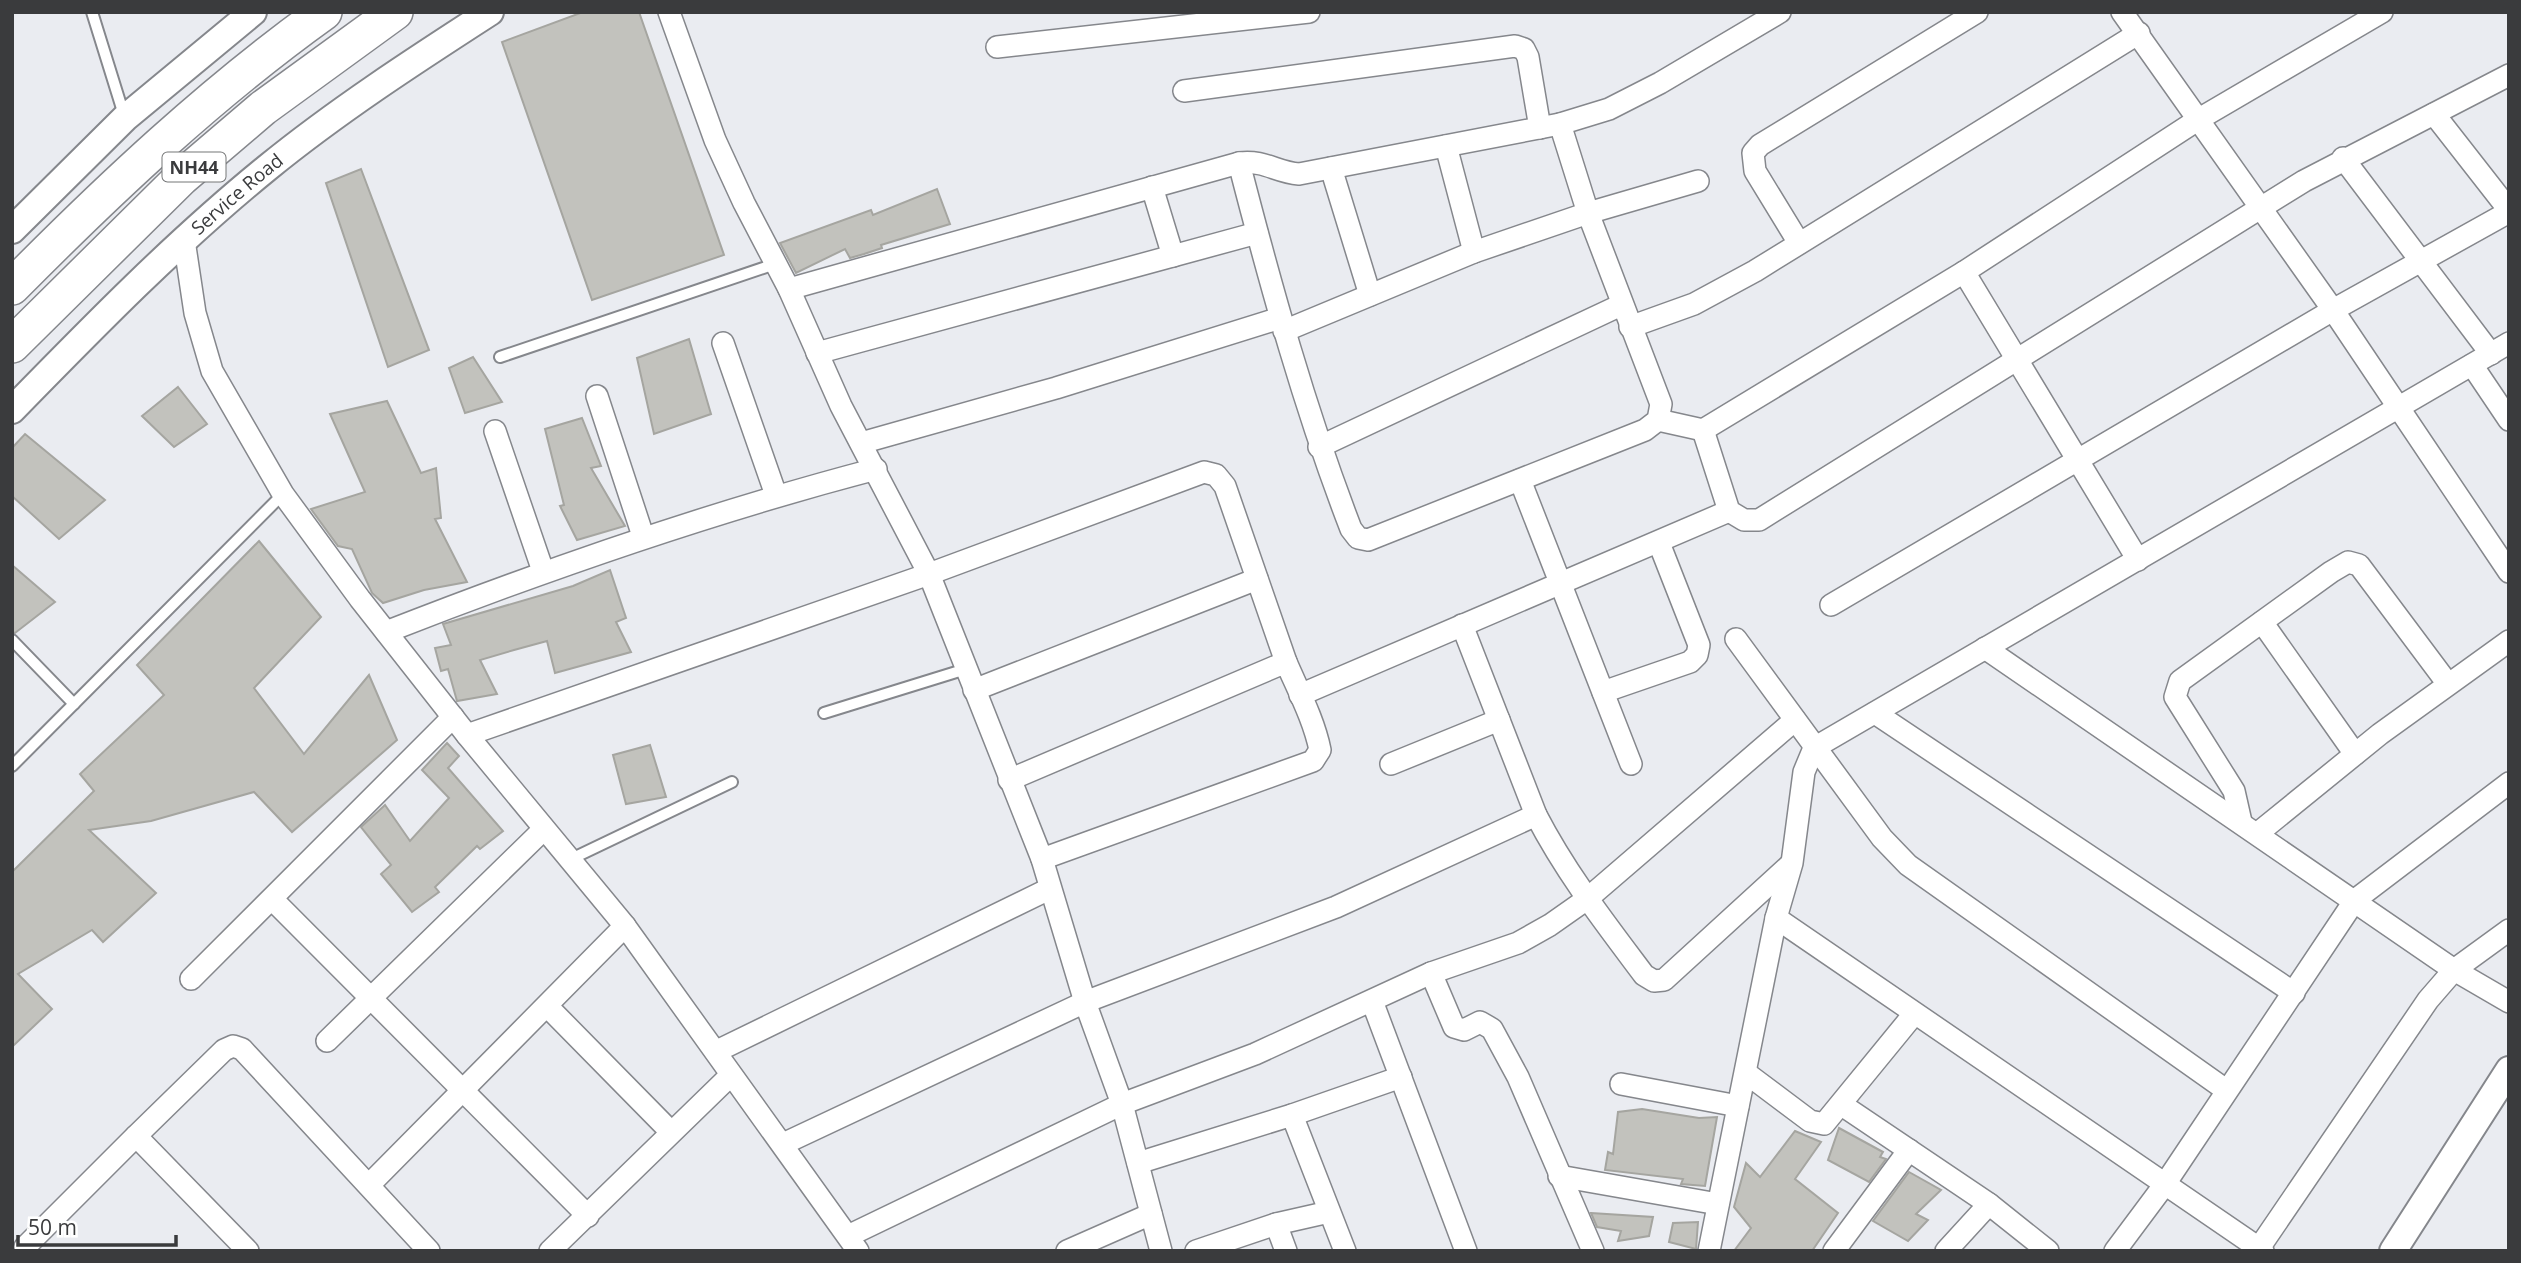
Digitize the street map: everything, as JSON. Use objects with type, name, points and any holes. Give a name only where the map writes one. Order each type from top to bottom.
[{"type":"highway","name":"NH44","points":[[12,286],[154,148],[240,75],[324,12]]},
{"type":"highway","name":"NH44","points":[[12,345],[181,178],[263,108],[395,12]]},
{"type":"street","points":[[12,230],[125,118],[253,12]]},
{"type":"street","name":"Service Road","points":[[12,410],[184,240],[267,167],[366,93],[490,12]]},
{"type":"street","points":[[669,12],[715,140],[861,443],[929,574],[1042,859],[1085,1002],[1122,1104],[1161,1251]]},
{"type":"street","points":[[997,47],[1309,12]]},
{"type":"street","points":[[789,289],[1239,163],[1258,161],[1286,173],[1299,174],[1550,126],[1609,108],[1650,88],[1780,12]]},
{"type":"street","points":[[1800,243],[1755,171],[1753,153],[1760,145],[1977,12]]},
{"type":"street","points":[[1658,420],[1703,430],[1964,272],[2199,118],[2382,12]]},
{"type":"street","points":[[1630,327],[1694,304],[1800,243],[2133,19],[2509,572]]},
{"type":"street","points":[[1184,91],[1515,46],[1524,49],[1550,126],[1588,213],[1661,404],[1658,420],[1645,430],[1368,540],[1358,538],[1351,530],[1320,447],[1282,325],[1239,163]]},
{"type":"street","points":[[1703,430],[1729,511],[1744,520],[1759,520],[2343,158],[2509,75]]},
{"type":"street","points":[[1831,606],[2333,310],[2509,211],[2434,114]]},
{"type":"street","points":[[1446,146],[1474,252]]},
{"type":"street","points":[[1709,1251],[1776,918],[1792,863],[1804,772],[1814,748],[2500,349],[2421,260],[2343,158]]},
{"type":"street","points":[[1331,169],[1370,295]]},
{"type":"street","points":[[861,443],[1282,325],[1370,295],[1474,252],[1588,213],[1698,181]]},
{"type":"street","points":[[1152,187],[1173,256]]},
{"type":"street","points":[[817,353],[1257,233]]},
{"type":"street","points":[[184,240],[195,313],[212,371],[283,494],[467,735],[625,926],[853,1244],[1122,1104],[1255,1054],[1431,973],[1518,943],[1587,899],[1795,720]]},
{"type":"street","points":[[1964,272],[2138,561]]},
{"type":"street","points":[[1320,447],[1621,305]]},
{"type":"street","points":[[723,343],[776,495]]},
{"type":"street","points":[[2472,365],[2509,420]]},
{"type":"street","points":[[597,396],[643,536]]},
{"type":"street","points":[[495,431],[542,571]]},
{"type":"street","points":[[386,632],[542,571],[643,536],[776,495],[876,469]]},
{"type":"street","points":[[467,735],[929,574],[1204,472],[1216,475],[1225,486],[1286,662],[1320,750],[1313,761],[1042,859]]},
{"type":"street","points":[[1520,480],[1631,764]]},
{"type":"street","points":[[1300,695],[1729,511]]},
{"type":"street","points":[[1603,692],[1690,662],[1697,655],[1699,645],[1658,543]]},
{"type":"street","points":[[2249,827],[2234,791],[2175,697],[2175,691],[2180,681],[2331,572],[2354,561],[2448,684]]},
{"type":"street","points":[[974,690],[1257,579]]},
{"type":"street","points":[[2262,622],[2355,754]]},
{"type":"street","points":[[1462,625],[1536,815],[1557,855],[1644,975],[1654,981],[1664,980],[1792,863]]},
{"type":"street","points":[[1736,639],[1882,838],[1908,865],[2226,1090]]},
{"type":"street","points":[[2249,827],[2355,754],[2509,641]]},
{"type":"street","points":[[1984,648],[2249,827],[2454,970],[2509,1002]]},
{"type":"street","points":[[1009,780],[1286,662]]},
{"type":"street","points":[[1875,713],[2294,993]]},
{"type":"street","points":[[191,979],[273,900],[453,717]]},
{"type":"street","points":[[1391,764],[1499,720]]},
{"type":"street","points":[[2115,1251],[2165,1184],[2355,900],[2509,783]]},
{"type":"street","points":[[783,1144],[1085,1002],[1336,907],[1536,815]]},
{"type":"street","points":[[327,1041],[543,830]]},
{"type":"street","points":[[717,1051],[1049,889]]},
{"type":"street","points":[[273,900],[372,996],[589,1216]]},
{"type":"street","points":[[1776,918],[2260,1250],[2420,1011],[2454,970],[2509,930]]},
{"type":"street","points":[[369,1185],[625,926]]},
{"type":"street","points":[[1431,973],[1454,1027],[1464,1030],[1480,1022],[1492,1029],[1518,1077],[1593,1251]]},
{"type":"street","points":[[1372,1000],[1466,1251]]},
{"type":"street","points":[[547,1006],[671,1132]]},
{"type":"street","points":[[1746,1073],[1810,1121],[1824,1124],[1914,1014]]},
{"type":"street","points":[[22,1244],[225,1050],[233,1046],[242,1049],[429,1251]]},
{"type":"street","points":[[2393,1251],[2509,1070]]},
{"type":"street","points":[[552,1250],[731,1075]]},
{"type":"street","points":[[1138,1163],[1292,1115],[1401,1077]]},
{"type":"street","points":[[1621,1084],[1738,1106]]},
{"type":"street","points":[[1842,1105],[1989,1204],[2048,1251]]},
{"type":"street","points":[[1292,1115],[1345,1251]]},
{"type":"street","points":[[136,1136],[248,1251]]},
{"type":"street","points":[[1834,1251],[1909,1150]]},
{"type":"street","points":[[1559,1176],[1718,1204]]},
{"type":"street","points":[[1947,1251],[1989,1204]]},
{"type":"street","points":[[1196,1251],[1276,1224],[1329,1212]]},
{"type":"street","points":[[1067,1251],[1151,1214]]},
{"type":"street","points":[[1276,1224],[1286,1251]]},
{"type":"lane","points":[[92,12],[125,118]]},
{"type":"lane","points":[[500,357],[775,264]]},
{"type":"lane","points":[[12,766],[283,494]]},
{"type":"lane","points":[[12,640],[74,704]]},
{"type":"lane","points":[[824,713],[966,669]]},
{"type":"lane","points":[[569,860],[732,782]]},
{"type":"building","points":[[583,12],[639,12],[724,255],[592,300],[502,42]]},
{"type":"building","points":[[361,169],[429,350],[388,367],[326,183]]},
{"type":"building","points":[[937,189],[950,224],[881,245],[882,248],[850,258],[845,249],[796,273],[780,243],[871,210],[873,215]]},
{"type":"building","points":[[689,339],[711,414],[654,434],[637,358]]},
{"type":"building","points":[[473,357],[502,402],[465,413],[449,368]]},
{"type":"building","points":[[178,387],[207,424],[174,447],[142,416]]},
{"type":"building","points":[[387,401],[421,473],[436,468],[441,518],[435,519],[467,582],[424,590],[383,603],[372,593],[352,549],[338,546],[311,509],[365,492],[330,414]]},
{"type":"building","points":[[582,418],[601,466],[591,468],[625,526],[577,540],[560,506],[564,505],[545,429]]},
{"type":"building","points":[[25,434],[105,500],[59,539],[12,496],[12,448]]},
{"type":"building","points":[[259,541],[321,617],[254,688],[304,754],[369,675],[397,740],[292,832],[254,792],[151,821],[89,830],[156,893],[103,942],[92,930],[18,974],[52,1009],[12,1047],[12,872],[94,791],[80,774],[164,695],[137,665]]},
{"type":"building","points":[[12,565],[55,602],[15,633],[12,632]]},
{"type":"building","points":[[610,570],[626,618],[616,622],[631,652],[555,673],[547,641],[514,650],[480,660],[497,694],[457,701],[448,669],[441,671],[435,648],[451,645],[443,624],[573,586]]},
{"type":"building","points":[[447,743],[459,756],[448,768],[503,831],[480,849],[477,846],[435,887],[439,892],[412,912],[381,874],[391,865],[361,827],[385,805],[410,841],[449,798],[422,770]]},
{"type":"building","points":[[650,745],[666,797],[626,804],[613,755]]},
{"type":"building","points":[[1642,1109],[1699,1118],[1717,1117],[1705,1186],[1681,1184],[1683,1179],[1605,1170],[1608,1152],[1613,1154],[1618,1112]]},
{"type":"building","points":[[1839,1128],[1883,1152],[1880,1157],[1886,1159],[1869,1182],[1828,1160]]},
{"type":"building","points":[[1795,1131],[1821,1142],[1795,1179],[1838,1213],[1812,1251],[1734,1251],[1751,1228],[1734,1207],[1746,1163],[1760,1177]]},
{"type":"building","points":[[1909,1172],[1941,1190],[1916,1214],[1928,1220],[1908,1241],[1873,1221]]},
{"type":"building","points":[[1591,1213],[1653,1217],[1649,1236],[1618,1241],[1621,1231],[1597,1227]]},
{"type":"building","points":[[1698,1222],[1696,1249],[1669,1242],[1673,1223]]}]
